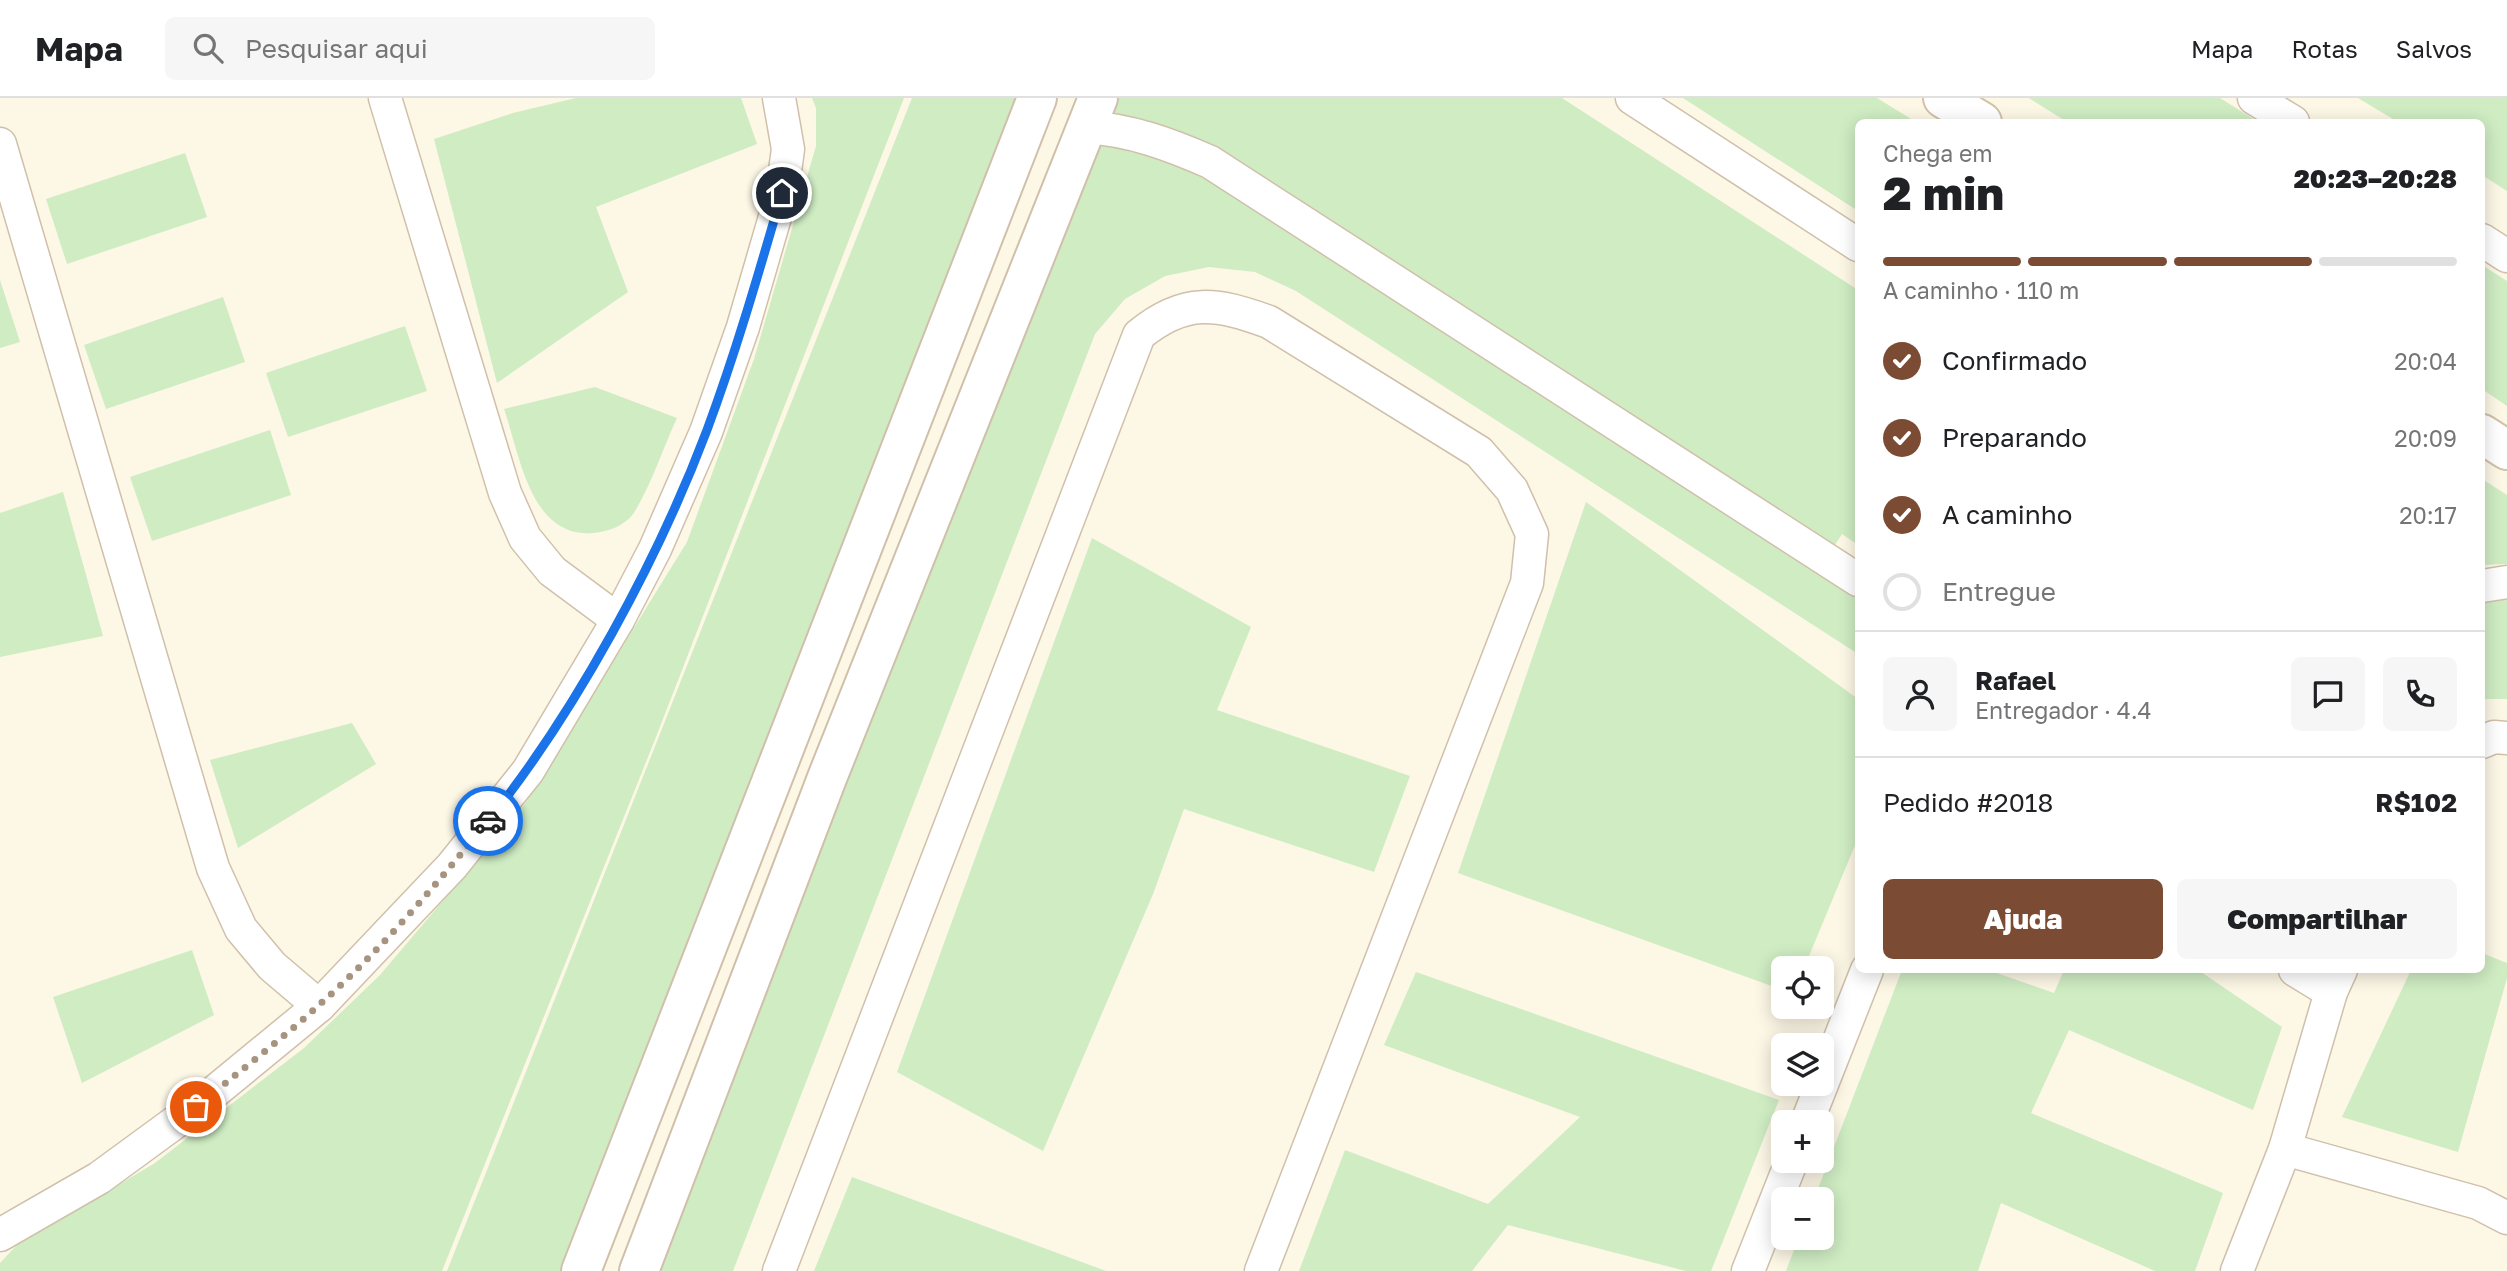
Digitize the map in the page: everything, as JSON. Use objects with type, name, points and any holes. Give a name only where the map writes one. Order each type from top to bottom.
[{"type":"street","points":[[385,98],[505,493],[524,538],[552,571],[618,620]]},
{"type":"street","points":[[0,1235],[99,1178],[196,1107],[319,1006],[452,866],[528,771],[618,620],[655,549],[706,432],[743,327],[782,193],[788,149],[779,98]]},
{"type":"street","points":[[1632,98],[1855,243]]},
{"type":"street","points":[[1943,98],[1977,119]]},
{"type":"street","points":[[2254,98],[2288,119]]},
{"type":"street","points":[[582,1271],[1034,105],[1092,113],[1121,129],[1165,142],[1210,162],[1855,578]]},
{"type":"street","points":[[639,1271],[827,778],[1092,113]]},
{"type":"street","points":[[0,144],[213,868],[241,929],[272,966],[319,1006]]},
{"type":"street","points":[[2485,242],[2507,256]]},
{"type":"street","points":[[779,1271],[1139,334],[1162,316],[1202,306],[1231,308],[1269,322],[1479,452],[1512,490],[1532,534],[1527,583],[1261,1271]]},
{"type":"street","points":[[2485,436],[2507,450]]},
{"type":"street","points":[[2485,586],[2507,582]]},
{"type":"street","points":[[2485,741],[2494,737],[2507,738]]},
{"type":"street","points":[[1812,1110],[1866,973]]},
{"type":"street","points":[[2237,1271],[2285,1149],[2336,981],[2306,973]]},
{"type":"street","points":[[2285,1149],[2478,1203],[2507,1218]]},
{"type":"street","points":[[1748,1271],[1787,1173]]},
{"type":"green space","points":[[576,98],[741,98],[757,144],[596,207],[628,292],[497,383],[434,139],[513,113]]},
{"type":"green space","points":[[812,98],[904,98],[656,737],[442,1271],[0,1271],[0,1263],[16,1246],[155,1163],[304,1048],[380,975],[525,804],[687,542],[754,359],[816,146],[816,108]]},
{"type":"green space","points":[[912,98],[1037,98],[581,1271],[447,1271]]},
{"type":"green space","points":[[1098,98],[1562,98],[1855,288],[1855,543],[1842,534],[1826,559],[1855,578],[1855,652],[1296,291],[1255,272],[1209,267],[1165,276],[1125,299],[1095,334],[733,1271],[640,1271]]},
{"type":"green space","points":[[1683,98],[1877,98],[1911,119],[1855,119],[1855,209]]},
{"type":"green space","points":[[2029,98],[2220,98],[2253,119],[2062,119]]},
{"type":"green space","points":[[2358,98],[2507,98],[2507,191],[2485,177],[2485,119],[2393,119]]},
{"type":"green space","points":[[185,153],[207,217],[67,264],[46,199]]},
{"type":"green space","points":[[2485,267],[2507,281],[2507,406],[2485,391]]},
{"type":"green space","points":[[0,280],[20,342],[0,348]]},
{"type":"green space","points":[[223,297],[245,362],[106,409],[84,345]]},
{"type":"green space","points":[[405,326],[427,391],[288,437],[266,373]]},
{"type":"green space","points":[[595,387],[677,418],[647,489],[632,516],[617,527],[593,533],[572,531],[555,522],[541,508],[523,470],[504,409]]},
{"type":"green space","points":[[270,430],[291,495],[152,541],[130,477]]},
{"type":"green space","points":[[2485,481],[2507,495],[2507,564],[2485,565]]},
{"type":"green space","points":[[63,492],[103,636],[0,657],[0,513]]},
{"type":"green space","points":[[1586,502],[1855,697],[1855,845],[1809,956],[1771,956],[1771,986],[1458,873]]},
{"type":"green space","points":[[1092,538],[1251,627],[1217,710],[1410,776],[1374,872],[1184,809],[1153,894],[1043,1151],[897,1072]]},
{"type":"green space","points":[[2507,582],[2507,699],[2485,699],[2485,586]]},
{"type":"green space","points":[[352,723],[376,764],[238,848],[210,760]]},
{"type":"green space","points":[[192,950],[214,1015],[82,1083],[53,997]]},
{"type":"green space","points":[[2485,954],[2507,963],[2507,978],[2458,1152],[2342,1117],[2410,973],[2485,973]]},
{"type":"green space","points":[[1416,972],[1779,1100],[1775,1110],[1771,1110],[1771,1120],[1711,1271],[1686,1271],[1508,1225],[1472,1271],[1299,1271],[1345,1150],[1488,1204],[1580,1117],[1384,1045]]},
{"type":"green space","points":[[1901,973],[1997,973],[2054,993],[2063,973],[2202,973],[2282,1027],[2253,1110],[2069,1030],[2031,1113],[2223,1193],[2195,1271],[2155,1271],[2001,1203],[1978,1271],[1786,1271],[1794,1250],[1834,1250],[1834,1187],[1819,1187],[1824,1173],[1834,1173],[1834,1147]]},
{"type":"green space","points":[[852,1177],[1106,1271],[814,1271]]},
{"type":"way so far","points":[[196,1107],[319,1006],[452,866],[488,821]]},
{"type":"route","points":[[488,821],[528,771],[618,620],[655,549],[706,432],[743,327],[782,193]]}]
